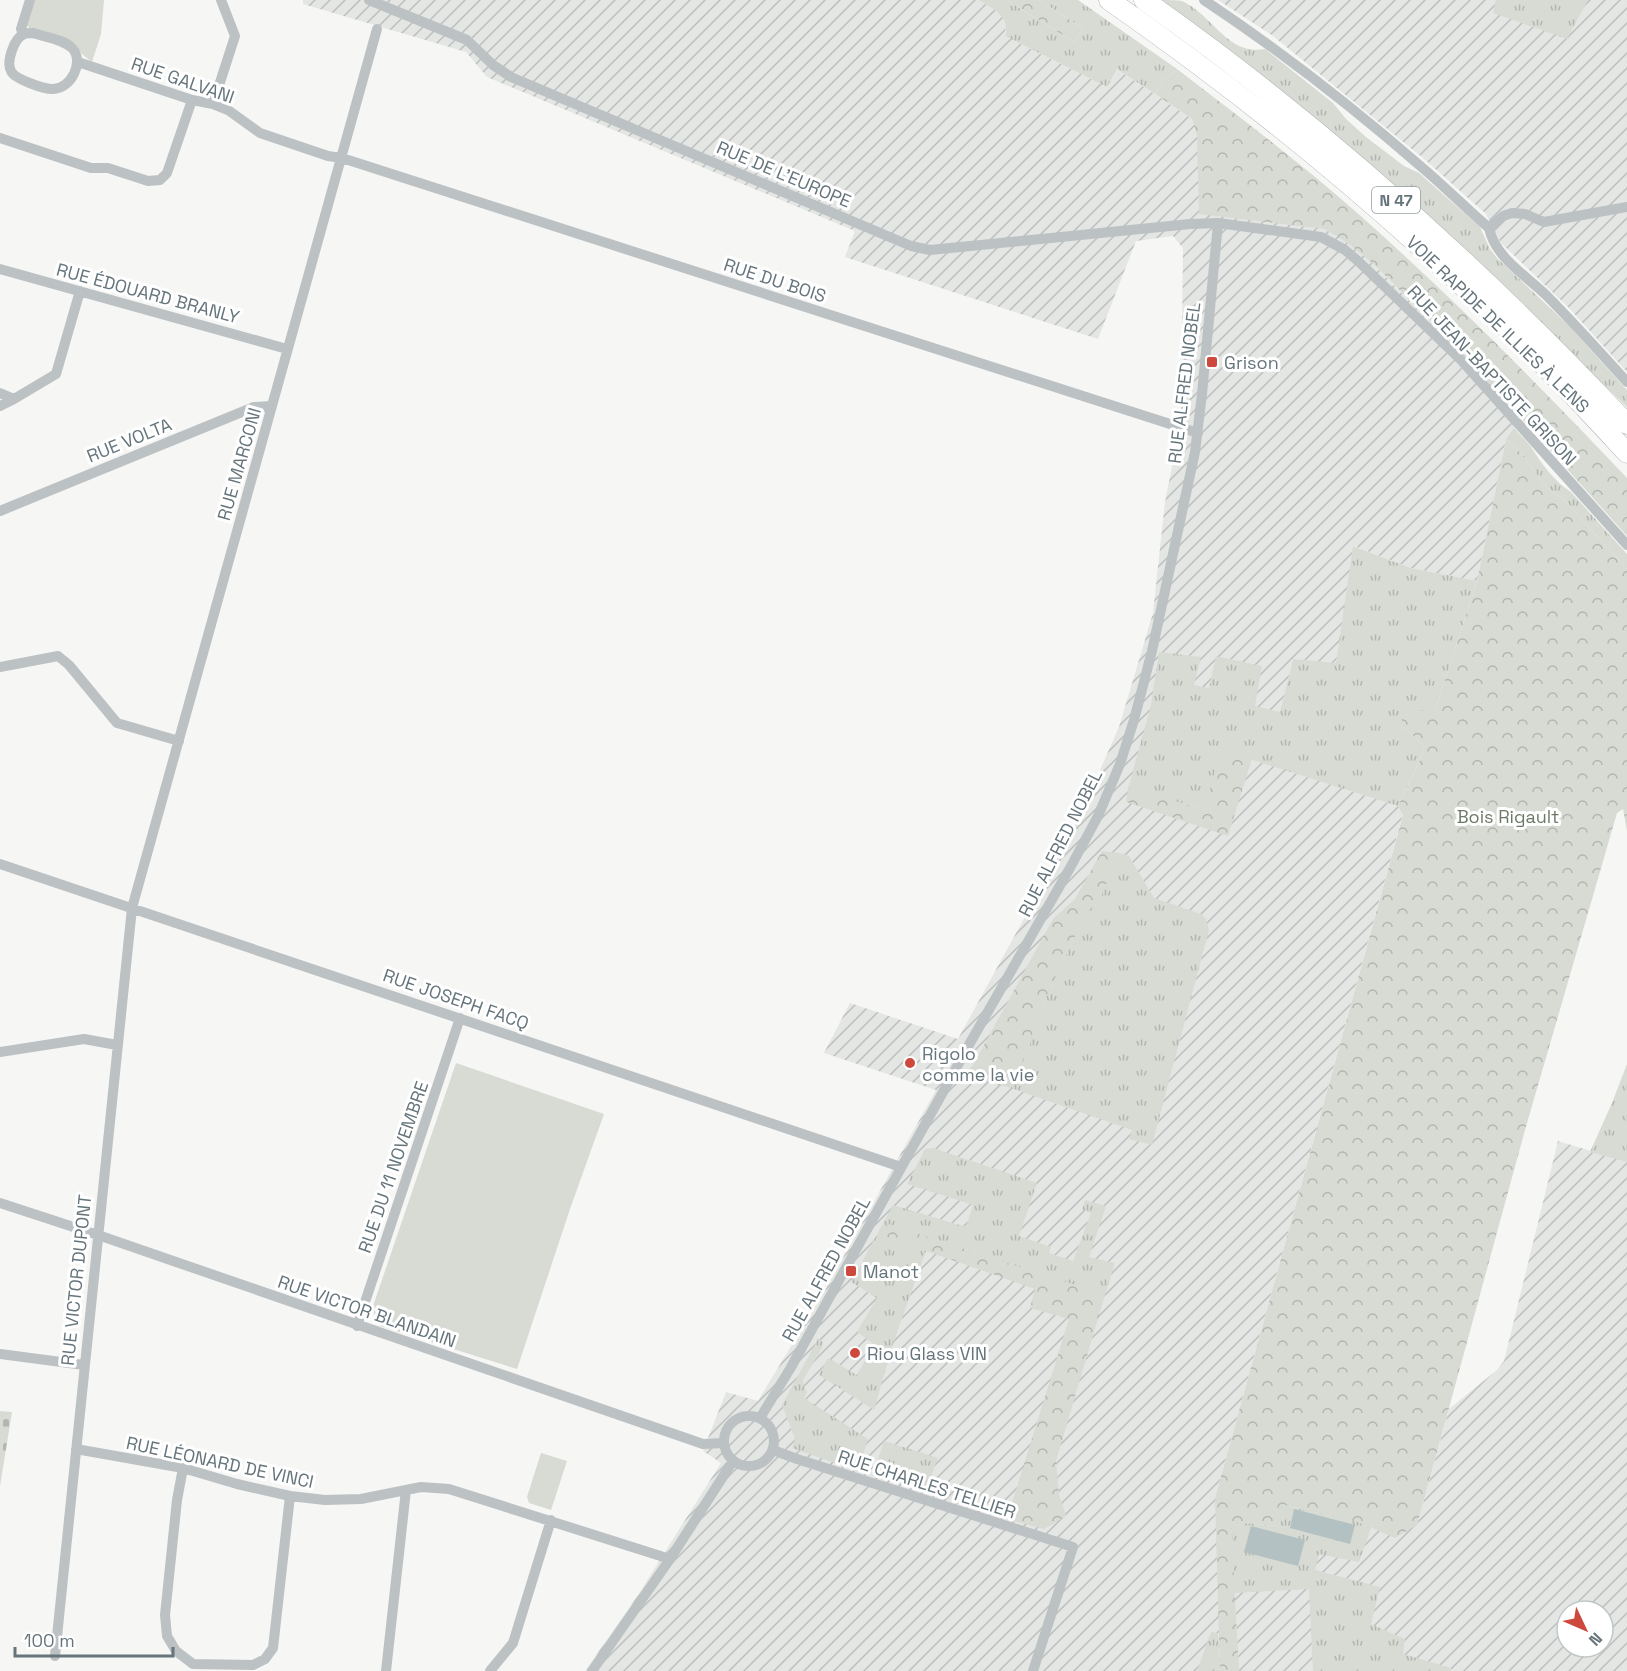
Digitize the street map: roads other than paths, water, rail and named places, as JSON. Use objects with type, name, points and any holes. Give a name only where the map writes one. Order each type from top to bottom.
[{"type":"highway","name":"VOIE RAPIDE DE ILLIES À LENS","points":[[1109,0],[1240,96],[1377,209],[1486,308],[1627,453]]},
{"type":"highway","name":"N 47","points":[[1144,0],[1260,87],[1390,194],[1499,294],[1627,424]]},
{"type":"street","points":[[23,34],[21,29],[30,0]]},
{"type":"street","points":[[213,104],[235,36],[221,0]]},
{"type":"street","name":"RUE DE L'EUROPE","points":[[369,0],[467,40],[493,65],[511,77],[911,246],[930,250],[1218,223]]},
{"type":"street","points":[[1204,0],[1272,46],[1425,170],[1489,228],[1497,248],[1627,381]]},
{"type":"street","name":"RUE MARCONI","points":[[132,908],[377,29]]},
{"type":"street","points":[[33,33],[70,46],[76,52],[78,62],[72,78],[62,87],[52,89],[21,80],[11,73],[9,67],[17,40],[23,34],[33,33]]},
{"type":"street","name":"RUE GALVANI","points":[[78,62],[192,100],[213,104],[228,110],[260,134],[328,156],[342,158]]},
{"type":"street","points":[[0,76],[11,73]]},
{"type":"street","points":[[0,138],[91,168],[108,168],[148,181],[160,180],[167,173],[192,100]]},
{"type":"street","name":"RUE DU BOIS","points":[[342,158],[1198,434]]},
{"type":"street","points":[[1489,228],[1503,216],[1512,213],[1525,214],[1544,222],[1627,207]]},
{"type":"street","name":"RUE ALFRED NOBEL","points":[[760,1418],[790,1369],[1070,868],[1098,816],[1112,782],[1134,720],[1152,651],[1198,434],[1218,223]]},
{"type":"street","name":"RUE JEAN-BAPTISTE GRISON","points":[[1218,223],[1321,237],[1345,250],[1461,360],[1627,545]]},
{"type":"street","name":"RUE ÉDOUARD BRANLY","points":[[0,269],[287,348]]},
{"type":"street","points":[[0,406],[56,374],[81,291]]},
{"type":"street","points":[[0,393],[14,399]]},
{"type":"street","name":"RUE VOLTA","points":[[0,511],[254,407],[272,406]]},
{"type":"street","points":[[0,667],[58,656],[69,664],[117,723],[179,741]]},
{"type":"street","name":"RUE JOSEPH FACQ","points":[[0,864],[902,1167]]},
{"type":"street","name":"RUE VICTOR DUPONT","points":[[55,1656],[132,908]]},
{"type":"street","name":"RUE DU 11 NOVEMBRE","points":[[357,1326],[460,1018]]},
{"type":"street","points":[[0,1053],[84,1039],[117,1044]]},
{"type":"street","name":"RUE VICTOR BLANDAIN","points":[[0,1203],[703,1444],[724,1443]]},
{"type":"street","points":[[0,1354],[84,1365]]},
{"type":"street","points":[[745,1416],[760,1418],[771,1428],[773,1435],[773,1450],[768,1458],[760,1464],[751,1466],[733,1461],[728,1456],[724,1443],[724,1435],[732,1422],[745,1416]]},
{"type":"street","name":"RUE LÉONARD DE VINCI","points":[[76,1449],[183,1468],[237,1484],[290,1496],[325,1500],[361,1498],[421,1487],[449,1489],[670,1558]]},
{"type":"street","name":"RUE CHARLES TELLIER","points":[[773,1450],[1073,1548],[1033,1671]]},
{"type":"street","points":[[592,1671],[733,1461]]},
{"type":"street","points":[[183,1468],[177,1500],[165,1616],[167,1636],[176,1651],[193,1664],[253,1665],[265,1659],[273,1648],[290,1496]]},
{"type":"street","points":[[386,1671],[406,1490]]},
{"type":"street","points":[[489,1671],[513,1643],[551,1520]]},
{"type":"place","name":"Grison","points":[[1212,362]]},
{"type":"place","name":"Rigolo comme la vie","points":[[910,1063]]},
{"type":"place","name":"Manot","points":[[851,1271]]},
{"type":"place","name":"Riou Glass VIN","points":[[855,1353]]},
{"type":"park label","name":"Bois Rigault","points":[[1508,816]]}]
